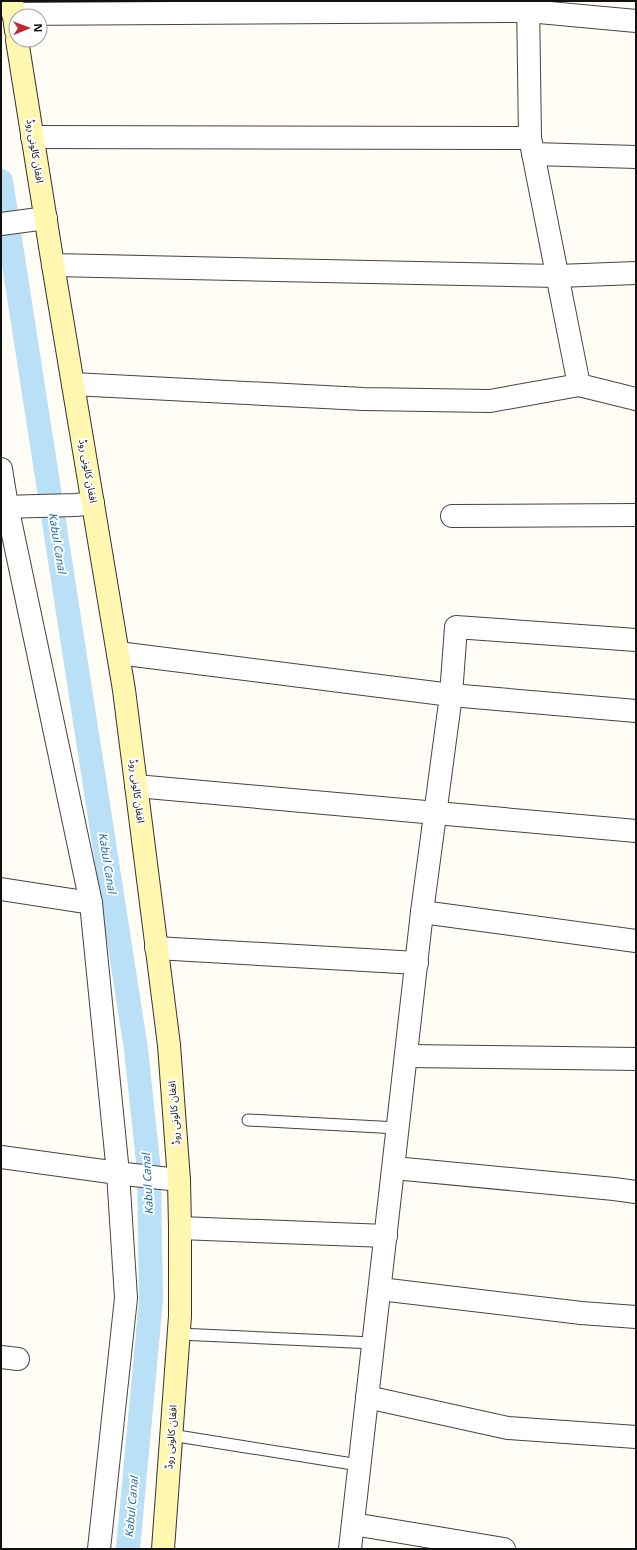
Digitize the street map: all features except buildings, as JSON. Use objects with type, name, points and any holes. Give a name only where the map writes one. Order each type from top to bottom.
[{"type":"main road","name":"افغان کالونی روڈ","points":[[18,48],[73,384],[85,504],[118,652],[169,1045],[174,1179],[180,1228],[179,1334],[163,1549]]},
{"type":"street","points":[[48,14],[528,6],[636,21]]},
{"type":"street","points":[[528,6],[532,146],[579,385]]},
{"type":"street","points":[[32,137],[532,146],[636,157]]},
{"type":"street","points":[[1,224],[46,218]]},
{"type":"street","points":[[53,265],[558,276],[636,273]]},
{"type":"street","points":[[73,384],[363,399],[490,401],[579,385],[636,399]]},
{"type":"street","points":[[1,469],[91,903],[122,1173],[126,1298],[99,1549]]},
{"type":"street","points":[[9,506],[85,504]]},
{"type":"street","points":[[452,516],[636,515]]},
{"type":"street","points":[[350,1549],[422,912],[451,695],[456,627],[636,640]]},
{"type":"street","points":[[118,652],[451,695],[636,711]]},
{"type":"street","points":[[136,786],[636,831]]},
{"type":"street","points":[[1,889],[91,903]]},
{"type":"street","points":[[422,912],[636,941]]},
{"type":"street","points":[[156,948],[417,963]]},
{"type":"street","points":[[406,1056],[636,1059]]},
{"type":"street","points":[[1,1157],[174,1179]]},
{"type":"street","points":[[394,1168],[636,1192]]},
{"type":"street","points":[[180,1228],[386,1236]]},
{"type":"street","points":[[380,1289],[582,1313],[636,1317]]},
{"type":"street","points":[[367,1396],[508,1428],[636,1437]]},
{"type":"street","points":[[353,1524],[504,1549]]},
{"type":"lane","points":[[248,1120],[398,1128]]},
{"type":"lane","points":[[179,1334],[373,1343]]},
{"type":"lane","points":[[171,1435],[359,1466]]},
{"type":"waterway","name":"Kabul Canal","points":[[1,181],[136,1049],[149,1171],[151,1300],[128,1549]]}]
